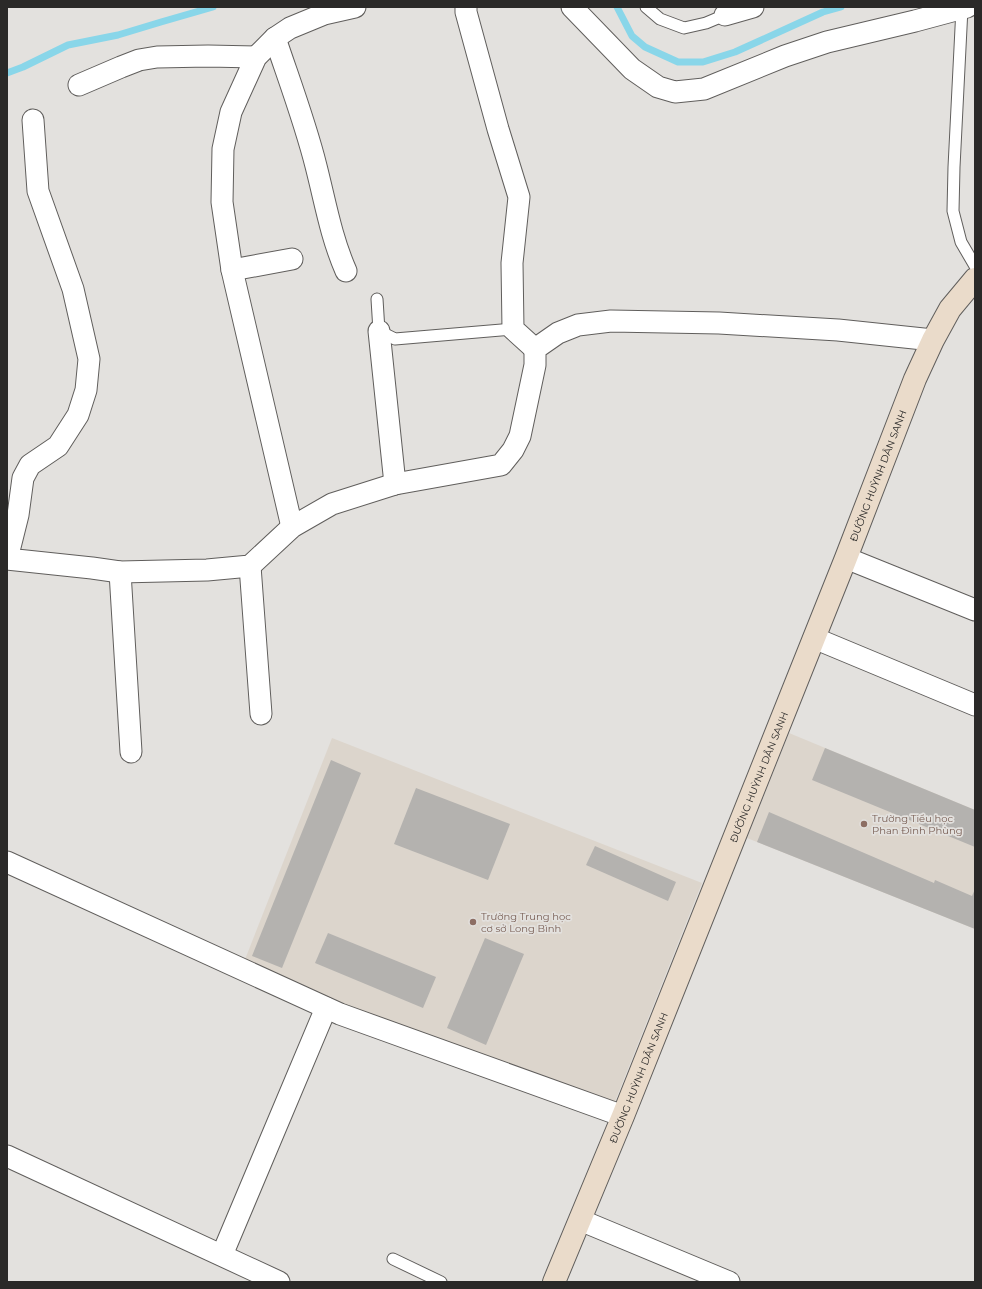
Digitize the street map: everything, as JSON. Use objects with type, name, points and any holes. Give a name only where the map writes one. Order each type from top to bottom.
[{"type":"street","points":[[292,527],[232,270],[222,202],[223,149],[231,112],[256,57],[275,38],[290,28],[324,14],[355,7]]},
{"type":"street","points":[[32,120],[38,191],[73,289],[89,359],[86,390],[78,415],[58,446],[30,465],[23,478],[18,515],[7,559],[120,572],[207,570],[250,566],[292,527],[332,504],[395,484],[501,465],[513,450],[520,436],[535,365],[535,349],[513,329],[512,264],[519,197],[496,122],[466,12],[466,7]]},
{"type":"street","points":[[572,7],[632,69],[658,87],[675,92],[704,89],[784,56],[827,42],[915,22],[964,7]]},
{"type":"street","points":[[726,16],[753,7]]},
{"type":"street","points":[[275,38],[305,126],[330,226],[346,271]]},
{"type":"street","points":[[79,85],[138,60],[157,57],[256,57]]},
{"type":"street","points":[[232,270],[292,258]]},
{"type":"street","name":"ĐƯỜNG HUỲNH DÂN SANH","points":[[554,1282],[623,1116],[846,558],[915,379],[933,340],[950,309],[975,279]]},
{"type":"street","points":[[535,349],[558,333],[578,325],[611,321],[719,323],[830,329],[933,340]]},
{"type":"street","points":[[379,331],[395,484]]},
{"type":"street","points":[[846,558],[975,610]]},
{"type":"street","points":[[250,566],[261,714]]},
{"type":"street","points":[[120,572],[131,752]]},
{"type":"street","points":[[814,638],[975,705]]},
{"type":"street","points":[[7,862],[326,1008],[623,1116]]},
{"type":"street","points":[[222,1255],[326,1008]]},
{"type":"street","points":[[7,1156],[279,1282]]},
{"type":"street","points":[[580,1220],[729,1282]]},
{"type":"lane","points":[[646,7],[660,19],[684,28],[706,24],[726,16]]},
{"type":"lane","points":[[964,7],[954,159],[953,211],[960,242],[975,266]]},
{"type":"lane","points":[[377,298],[379,331],[395,339],[513,329]]},
{"type":"lane","points":[[393,1259],[441,1282]]},
{"type":"shaded area","name":"Trường Tiểu học Phan Đình Phùng","points":[[789,733],[975,810],[975,929],[747,838]]},
{"type":"shaded area","name":"Trường Trung học cơ sở Long Bình","points":[[332,738],[702,883],[614,1104],[344,1007],[244,962]]},
{"type":"building","points":[[825,748],[975,810],[975,847],[812,780]]},
{"type":"building","points":[[331,760],[361,773],[282,968],[252,956]]},
{"type":"building","points":[[416,788],[510,824],[488,880],[394,844]]},
{"type":"building","points":[[769,812],[934,883],[935,880],[972,896],[975,889],[975,929],[757,842]]},
{"type":"building","points":[[595,846],[676,882],[668,901],[586,865]]},
{"type":"building","points":[[328,933],[436,977],[423,1008],[315,963]]},
{"type":"building","points":[[485,938],[524,954],[486,1045],[447,1028]]},
{"type":"waterway","points":[[7,73],[23,67],[68,45],[118,35],[213,7]]},
{"type":"waterway","points":[[617,7],[632,36],[645,47],[678,62],[703,62],[735,52],[823,12],[841,7]]},
{"type":"place","name":"Trường Tiểu học Phan Đình Phùng","points":[[864,824]]},
{"type":"place","name":"Trường Trung học cơ sở Long Bình","points":[[473,922]]}]
